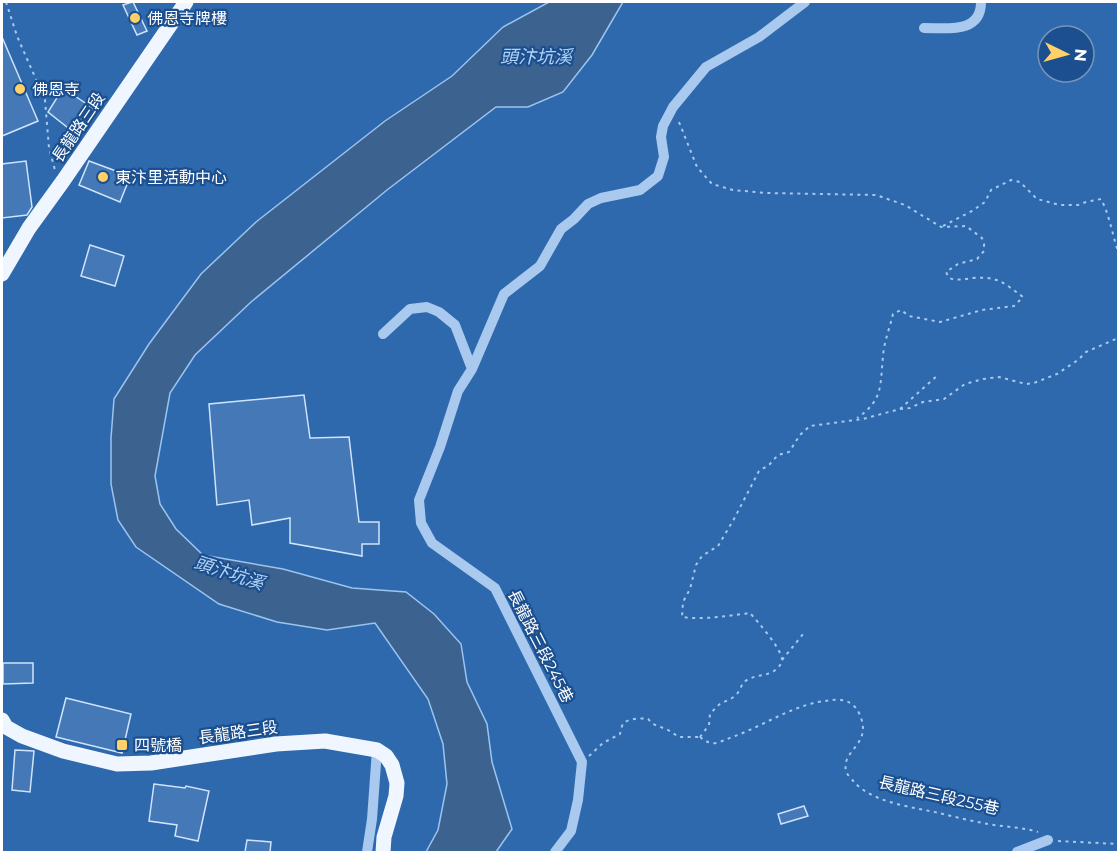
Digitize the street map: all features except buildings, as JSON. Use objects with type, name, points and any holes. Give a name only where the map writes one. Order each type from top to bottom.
[{"type":"main road","name":"長龍路三段","points":[[2,274],[29,228],[186,2]]},
{"type":"main road","name":"長龍路三段","points":[[2,720],[6,727],[22,736],[63,751],[117,764],[151,763],[276,744],[325,741],[377,750]]},
{"type":"main road","points":[[377,750],[393,765],[397,783],[396,796],[384,837],[383,852]]},
{"type":"lane","name":"長龍路三段245巷","points":[[582,762],[495,588],[432,543],[421,523],[419,500],[440,447],[458,391],[472,369],[504,294],[540,266],[561,229],[588,204],[601,198],[640,190],[658,176],[664,157],[663,126],[673,107],[706,67],[759,37],[806,2]]},
{"type":"lane","points":[[924,28],[962,28],[971,25],[981,10],[981,2]]},
{"type":"lane","points":[[383,334],[410,309],[427,307],[440,312],[455,325],[472,369]]},
{"type":"lane","points":[[367,852],[377,750]]},
{"type":"lane","points":[[555,852],[571,831],[578,800],[582,762]]},
{"type":"lane","points":[[1017,852],[1048,840]]},
{"type":"path","points":[[6,2],[17,36],[45,100],[49,148],[59,186]]},
{"type":"path","points":[[673,107],[697,167],[712,184],[733,190],[766,193],[876,195],[905,205],[941,227],[966,226],[982,238],[984,251],[977,259],[958,264],[946,272],[949,278],[955,280],[996,279],[1023,297],[1014,306],[982,310],[940,322],[909,316],[901,310],[893,314],[883,355],[883,373],[877,398],[866,412],[854,420]]},
{"type":"path","points":[[941,227],[972,212],[985,202],[991,190],[1011,180],[1020,182],[1037,199],[1060,205],[1078,205],[1101,200],[1119,251]]},
{"type":"path","points":[[782,660],[777,647],[750,613],[707,618],[681,617],[683,602],[690,589],[696,565],[702,556],[718,546],[759,471],[769,465],[778,454],[789,452],[800,435],[810,426],[863,419],[910,408],[923,402],[944,399],[965,384],[983,379],[999,377],[1026,384],[1034,383],[1057,374],[1086,352],[1119,338]]},
{"type":"path","points":[[900,409],[939,374]]},
{"type":"path","points":[[582,762],[603,743],[620,734],[626,721],[648,718],[653,724],[679,737],[700,737],[710,725],[710,714],[715,708],[738,694],[747,679],[779,667],[788,651],[804,633]]},
{"type":"path","name":"長龍路三段255巷","points":[[700,737],[706,742],[716,743],[805,705],[832,699],[842,700],[852,704],[858,710],[864,727],[863,736],[846,764],[846,771],[867,793],[909,807],[987,824],[1037,831],[1048,840],[1119,844]]},
{"type":"shaded area","points":[[2,2],[1118,2],[1118,852],[2,852]]},
{"type":"water","name":"頭汴坑溪","points":[[549,2],[623,2],[592,55],[563,92],[528,107],[496,107],[387,190],[251,302],[195,355],[170,393],[155,476],[160,504],[176,529],[203,555],[283,569],[352,588],[406,592],[434,614],[461,644],[467,682],[487,724],[492,762],[512,829],[496,852],[426,852],[438,830],[447,784],[443,744],[428,699],[375,623],[327,630],[277,622],[219,604],[136,547],[118,520],[111,484],[114,399],[149,344],[201,274],[256,222],[385,121],[452,76],[503,27]]},
{"type":"place","name":"佛恩寺牌樓","points":[[135,18]]},
{"type":"place","name":"佛恩寺","points":[[20,89]]},
{"type":"place","name":"東汴里活動中心","points":[[103,177]]},
{"type":"place","name":"四號橋","points":[[122,745]]}]
